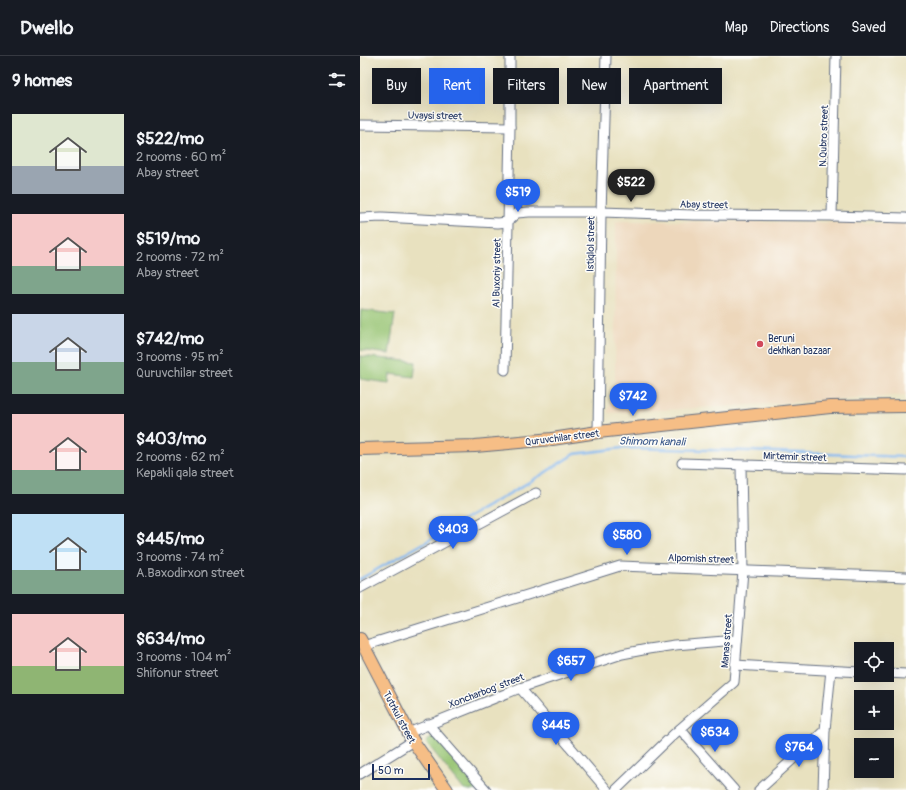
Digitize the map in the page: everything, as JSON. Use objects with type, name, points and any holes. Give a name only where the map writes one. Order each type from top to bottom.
[{"type":"main road","name":"Quruvchilar street","points":[[360,449],[475,446],[552,439],[598,432],[830,407],[906,406]]},
{"type":"main road","name":"Tutrkul street","points":[[362,642],[410,737],[447,790]]},
{"type":"street","name":"Al Buxoriy street","points":[[505,370],[510,56]]},
{"type":"street","name":"Istiqlol street","points":[[598,432],[601,212],[606,56]]},
{"type":"street","name":"N.Qubro street","points":[[832,216],[836,56]]},
{"type":"street","name":"Uvaysi street","points":[[360,125],[510,127]]},
{"type":"street","name":"Abay street","points":[[507,222],[517,213],[529,212],[906,218]]},
{"type":"street","points":[[360,218],[382,217],[507,222]]},
{"type":"street","name":"Mirtemir street","points":[[682,464],[906,470]]},
{"type":"street","name":"Manas street","points":[[616,790],[680,729],[734,682],[743,571],[741,466]]},
{"type":"street","points":[[360,588],[536,493]]},
{"type":"street","name":"Alpomish street","points":[[362,642],[620,566],[906,577]]},
{"type":"street","name":"Xoncharbog' street","points":[[360,774],[428,724],[520,688],[622,654],[675,645],[737,640]]},
{"type":"street","points":[[735,665],[854,672]]},
{"type":"street","points":[[823,790],[825,730],[831,670]]},
{"type":"street","points":[[894,673],[906,674]]},
{"type":"street","points":[[520,688],[607,790]]},
{"type":"street","points":[[428,724],[486,790]]},
{"type":"street","points":[[680,729],[734,790]]},
{"type":"street","points":[[759,790],[825,730]]},
{"type":"shaded area","name":"Beruni dekhkan bazaar","points":[[616,221],[906,223],[906,395],[608,413],[615,380]]},
{"type":"green space","points":[[361,310],[395,314],[389,354],[360,350]]},
{"type":"green space","points":[[360,356],[416,362],[414,377],[390,374],[389,383],[360,379]]},
{"type":"green space","points":[[435,735],[479,790],[464,790],[426,742]]},
{"type":"waterway","name":"Shimom kanali","points":[[360,579],[543,474],[574,454],[622,448],[906,457]]},
{"type":"place","name":"Beruni dekhkan bazaar","points":[[760,344]]}]
